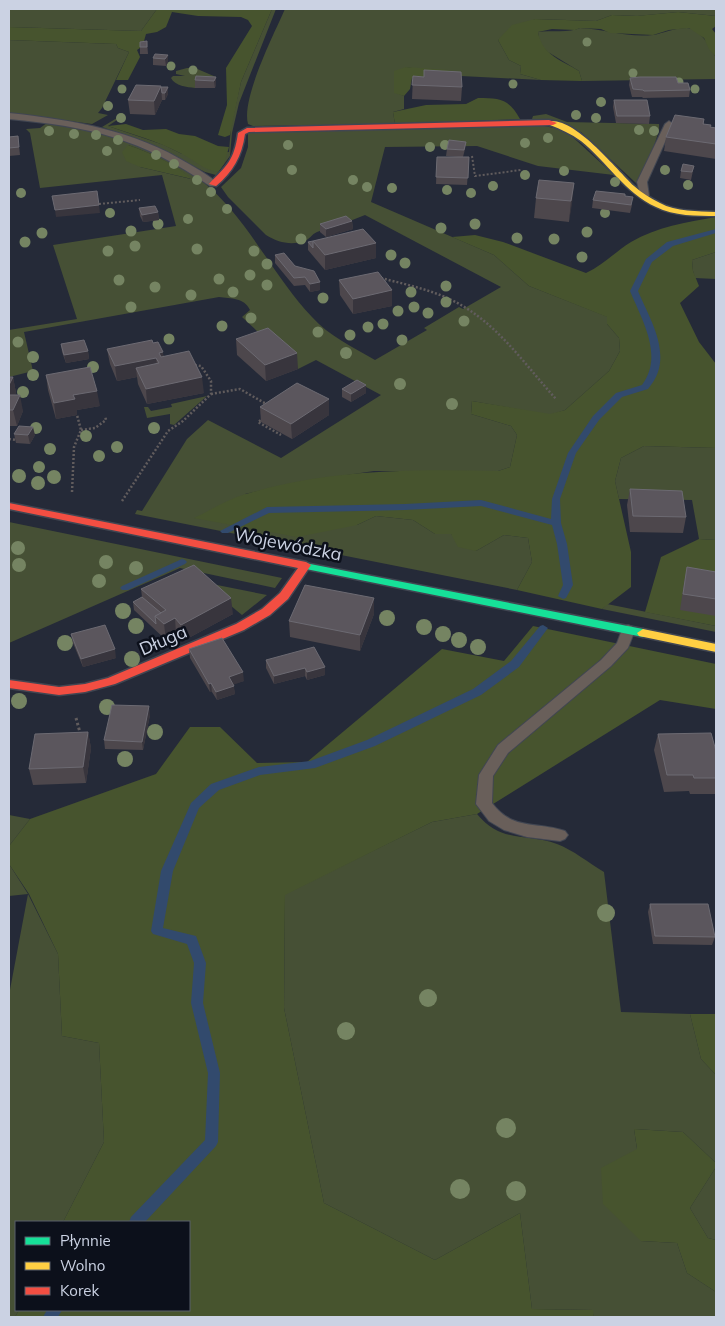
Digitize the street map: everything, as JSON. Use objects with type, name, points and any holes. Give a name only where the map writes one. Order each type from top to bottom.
[{"type":"street","points":[[213,184],[223,178],[236,162],[242,133],[247,130],[535,121],[560,124],[576,132],[652,202],[664,208],[716,214]]},
{"type":"street","name":"Wojewódzka","points":[[9,506],[716,648]]},
{"type":"street","name":"Długa","points":[[9,684],[59,691],[85,688],[111,681],[240,627],[266,612],[284,596],[306,565]]},
{"type":"lane","points":[[9,116],[85,126],[114,134],[163,152],[213,184]]},
{"type":"lane","points":[[644,196],[642,182],[654,163],[669,124]]},
{"type":"lane","points":[[560,835],[527,831],[509,826],[494,817],[484,804],[486,776],[503,749],[606,663],[623,646],[628,630]]},
{"type":"path","points":[[472,156],[475,176],[521,170]]},
{"type":"path","points":[[99,204],[140,200]]},
{"type":"path","points":[[377,277],[430,292],[460,305],[476,315],[508,344],[520,361],[556,399]]},
{"type":"path","points":[[187,364],[201,366],[211,381],[211,394]]},
{"type":"path","points":[[119,506],[168,431],[183,421],[211,394],[240,389],[270,406]]},
{"type":"path","points":[[271,414],[258,422],[281,435]]},
{"type":"path","points":[[72,497],[74,447],[81,430],[77,415]]},
{"type":"path","points":[[81,430],[95,428],[106,420],[105,416]]},
{"type":"path","points":[[9,439],[16,440]]},
{"type":"green space","points":[[9,9],[157,9],[141,31],[9,27]]},
{"type":"green space","points":[[157,9],[272,9],[241,82],[230,135],[225,137],[218,135],[227,105],[226,68],[252,26],[248,20],[241,17],[198,16],[172,12],[166,27],[157,32],[146,34],[144,41],[147,43],[137,50],[140,57],[128,80],[116,80],[129,52],[118,48],[116,44],[9,40],[9,27],[141,31]]},
{"type":"green space","points":[[272,9],[276,9],[239,103],[232,133],[230,156],[216,175],[205,172],[150,144],[102,127],[120,118],[108,126],[164,145],[182,154],[229,152],[231,126],[241,82]]},
{"type":"green space","points":[[285,9],[716,9],[716,16],[678,12],[637,16],[612,15],[596,21],[535,19],[498,40],[509,60],[521,66],[520,74],[541,80],[461,76],[406,67],[394,92],[404,96],[404,109],[393,112],[395,124],[253,126],[248,124],[249,99],[260,66]]},
{"type":"green space","points":[[678,12],[716,16],[716,26],[712,29],[716,34],[716,57],[709,49],[704,38],[689,28],[669,30],[653,35],[610,33],[601,29],[552,29],[538,32],[540,40],[553,56],[579,71],[582,81],[541,80],[520,74],[521,66],[509,60],[498,40],[512,25],[535,19],[596,21],[612,15],[636,16]]},
{"type":"green space","points":[[580,28],[644,36],[678,29],[691,29],[704,38],[716,58],[716,79],[582,81],[579,71],[548,52],[540,44],[538,32],[576,30]]},
{"type":"green space","points":[[9,40],[116,44],[118,48],[129,52],[98,113],[108,115],[92,124],[9,113]]},
{"type":"green space","points":[[406,67],[448,70],[461,76],[453,80],[412,78],[410,89],[404,96],[394,93],[394,71]]},
{"type":"green space","points":[[195,68],[216,77],[197,83],[195,88],[175,83],[171,78],[173,76],[185,76],[176,74],[176,71]]},
{"type":"green space","points":[[478,98],[492,98],[503,101],[512,107],[520,119],[395,124],[393,112],[426,105],[466,104]]},
{"type":"green space","points":[[546,114],[567,122],[659,124],[659,129],[651,154],[636,183],[581,132],[532,119],[533,116]]},
{"type":"green space","points":[[47,123],[109,135],[149,150],[185,169],[202,181],[233,212],[284,283],[312,317],[342,341],[375,360],[427,330],[424,328],[459,307],[463,309],[501,287],[365,215],[317,232],[299,242],[284,242],[266,235],[228,197],[221,187],[241,168],[248,147],[248,133],[533,124],[565,130],[614,175],[538,166],[477,146],[385,147],[371,202],[494,255],[529,286],[608,317],[607,324],[619,338],[620,351],[609,371],[565,410],[550,415],[472,401],[471,414],[511,426],[517,435],[510,467],[498,471],[374,471],[299,482],[245,494],[357,525],[376,516],[413,520],[435,534],[451,534],[476,551],[504,535],[528,538],[532,562],[517,590],[135,514],[137,510],[142,511],[187,439],[208,420],[281,458],[381,395],[316,360],[298,369],[242,317],[250,310],[244,303],[237,299],[219,297],[24,332],[33,371],[9,377],[9,330],[77,319],[53,245],[176,226],[162,175],[40,188],[30,133],[26,129],[40,128]],"holes":[[[128,145],[169,163],[191,179],[140,167]]]},
{"type":"green space","points":[[126,124],[143,130],[166,129],[179,134],[195,136],[218,146],[229,147],[224,164],[218,172],[213,171],[185,155],[162,145],[108,126]]},
{"type":"green space","points":[[128,145],[162,159],[192,179],[140,167],[126,161],[122,152]]},
{"type":"green space","points":[[716,217],[716,252],[692,260],[693,271],[699,286],[680,303],[699,342],[716,364],[716,448],[644,446],[621,458],[615,481],[631,552],[631,587],[602,609],[517,590],[532,562],[528,538],[504,535],[476,551],[458,547],[451,534],[435,534],[413,520],[376,516],[357,525],[297,537],[194,518],[239,496],[308,480],[371,472],[434,470],[498,471],[510,467],[517,435],[511,426],[471,414],[472,401],[550,414],[565,410],[609,371],[620,351],[619,338],[607,324],[607,317],[529,286],[494,255],[452,237],[475,235],[503,242],[586,273],[631,242],[651,232]]},
{"type":"green space","points":[[716,252],[716,279],[695,278],[692,260]]},
{"type":"green space","points":[[207,396],[174,425],[170,424],[170,414],[147,418],[144,407],[148,407],[151,411],[172,407],[171,404]]},
{"type":"green space","points":[[644,446],[716,448],[716,540],[699,539],[692,500],[619,499],[615,481],[621,458]]},
{"type":"green space","points":[[9,522],[282,578],[275,588],[180,568],[9,643]]},
{"type":"green space","points":[[699,539],[716,540],[716,626],[645,612],[661,557]]},
{"type":"green space","points":[[202,582],[267,595],[242,615]]},
{"type":"green space","points":[[607,604],[716,626],[716,632],[602,609]]},
{"type":"green space","points":[[533,626],[716,664],[716,709],[660,700],[477,814],[432,822],[285,895],[284,1008],[324,1203],[435,1260],[520,1213],[532,1309],[593,1310],[594,1317],[15,1317],[18,1311],[190,1311],[190,1221],[64,1221],[104,1142],[99,1043],[62,1036],[58,954],[29,894],[9,864],[9,846],[30,819],[156,774],[190,727],[220,727],[257,763],[307,762],[442,649],[504,661]]},
{"type":"green space","points":[[477,814],[496,830],[505,834],[557,844],[604,872],[621,1012],[690,1014],[701,1059],[716,1075],[716,1163],[683,1132],[634,1129],[637,1149],[641,1241],[677,1243],[687,1273],[716,1292],[716,1317],[594,1317],[592,1310],[532,1309],[520,1213],[435,1260],[324,1203],[284,1008],[285,894],[432,822]]},
{"type":"green space","points":[[9,815],[30,819],[9,846]]},
{"type":"green space","points":[[9,864],[28,894],[9,896]]},
{"type":"green space","points":[[28,894],[58,954],[62,1036],[99,1043],[104,1142],[64,1221],[15,1221],[15,1311],[18,1311],[15,1317],[9,1317],[9,995]]},
{"type":"green space","points":[[690,1014],[716,1014],[716,1075],[701,1059]]},
{"type":"green space","points":[[634,1129],[683,1132],[716,1163],[716,1167],[690,1208],[708,1238],[716,1240],[716,1292],[687,1273],[677,1243],[641,1241],[603,1204],[601,1168],[637,1149]]},
{"type":"green space","points":[[716,1167],[716,1240],[708,1238],[690,1208]]},
{"type":"building","points":[[147,41],[147,47],[140,47],[140,42]]},
{"type":"building","points":[[155,54],[168,55],[165,59],[153,58]]},
{"type":"building","points":[[424,70],[461,72],[462,87],[412,85],[413,76],[424,77]]},
{"type":"building","points":[[196,76],[216,77],[214,81],[195,80]]},
{"type":"building","points":[[676,77],[678,83],[688,83],[690,90],[644,91],[633,89],[630,78]]},
{"type":"building","points":[[136,85],[161,86],[154,101],[128,100]]},
{"type":"building","points":[[161,87],[168,87],[165,93],[162,93]]},
{"type":"building","points":[[614,100],[647,100],[650,116],[617,116]]},
{"type":"building","points":[[675,115],[704,119],[703,124],[716,128],[716,144],[666,137]]},
{"type":"building","points":[[18,136],[19,147],[9,148],[9,137]]},
{"type":"building","points":[[449,140],[466,142],[464,150],[447,149]]},
{"type":"building","points":[[437,157],[469,157],[468,178],[436,177]]},
{"type":"building","points":[[683,164],[694,166],[692,172],[681,171]]},
{"type":"building","points":[[539,180],[574,183],[571,201],[536,198]]},
{"type":"building","points":[[97,191],[99,205],[55,210],[52,196]]},
{"type":"building","points":[[596,191],[625,194],[625,196],[633,197],[631,205],[593,200]]},
{"type":"building","points":[[155,206],[158,212],[142,215],[139,208]]},
{"type":"building","points":[[346,216],[352,221],[326,229],[320,224]]},
{"type":"building","points":[[363,229],[376,243],[325,255],[313,241]]},
{"type":"building","points":[[313,241],[313,248],[308,242]]},
{"type":"building","points":[[284,253],[295,266],[314,271],[320,282],[310,284],[305,277],[294,278],[275,255]]},
{"type":"building","points":[[378,272],[392,290],[353,299],[339,280]]},
{"type":"building","points":[[268,328],[297,353],[265,365],[236,339]]},
{"type":"building","points":[[84,340],[88,351],[64,355],[61,344]]},
{"type":"building","points":[[152,340],[153,343],[158,342],[163,352],[159,353],[161,357],[189,351],[202,377],[146,389],[136,368],[159,363],[156,358],[115,366],[107,349]]},
{"type":"building","points":[[90,367],[97,391],[73,395],[75,399],[54,403],[46,375]]},
{"type":"building","points":[[9,377],[13,377],[9,385]]},
{"type":"building","points":[[357,380],[366,385],[351,394],[342,389]]},
{"type":"building","points":[[297,383],[329,399],[291,424],[260,407]]},
{"type":"building","points":[[9,395],[20,395],[13,410],[9,410]]},
{"type":"building","points":[[19,426],[33,427],[28,435],[14,434]]},
{"type":"building","points":[[630,489],[682,491],[686,517],[633,516]]},
{"type":"building","points":[[194,565],[231,598],[181,625],[175,618],[164,624],[155,616],[166,610],[141,589]]},
{"type":"building","points":[[687,567],[716,572],[716,599],[683,594]]},
{"type":"building","points":[[305,585],[374,598],[360,635],[289,621]]},
{"type":"building","points":[[142,597],[161,613],[155,616],[156,624],[133,602]]},
{"type":"building","points":[[105,625],[115,649],[81,659],[71,634]]},
{"type":"building","points":[[222,638],[243,672],[229,677],[234,686],[216,692],[211,683],[209,684],[189,649]]},
{"type":"building","points":[[314,647],[325,667],[307,672],[305,668],[274,676],[266,660]]},
{"type":"building","points":[[112,705],[149,706],[142,742],[104,740]]},
{"type":"building","points":[[88,732],[83,767],[29,769],[35,734]]},
{"type":"building","points":[[711,733],[716,751],[716,778],[694,778],[693,775],[667,775],[658,734]]},
{"type":"building","points":[[650,904],[708,904],[715,937],[655,936]]},
{"type":"waterway","points":[[556,523],[556,499],[572,453],[596,418],[619,395],[645,387],[654,373],[656,363],[654,342],[647,320],[634,291],[649,261],[670,244],[716,231]]},
{"type":"waterway","points":[[225,531],[267,510],[405,507],[481,503],[556,523]]},
{"type":"waterway","points":[[556,523],[562,544],[568,585],[563,596]]},
{"type":"waterway","points":[[125,588],[182,562]]},
{"type":"waterway","points":[[137,1221],[211,1142],[214,1073],[197,1003],[200,963],[192,940],[157,931],[167,871],[195,806],[215,787],[259,771],[311,765],[371,743],[477,692],[515,664],[543,628]]},
{"type":"waterway","points":[[50,1317],[54,1311]]},
{"type":"traffic: fast","points":[[300,565],[643,633]]},
{"type":"traffic: slow","points":[[553,123],[569,130],[583,140],[644,198],[666,208],[694,213],[716,214]]},
{"type":"traffic: slow","points":[[643,633],[716,648]]},
{"type":"traffic: jam","points":[[213,184],[230,168],[237,155],[242,133],[247,130],[553,123]]},
{"type":"traffic: jam","points":[[9,506],[300,565]]},
{"type":"traffic: jam","points":[[9,684],[59,691],[85,688],[111,681],[240,627],[266,612],[284,596],[306,565]]}]
